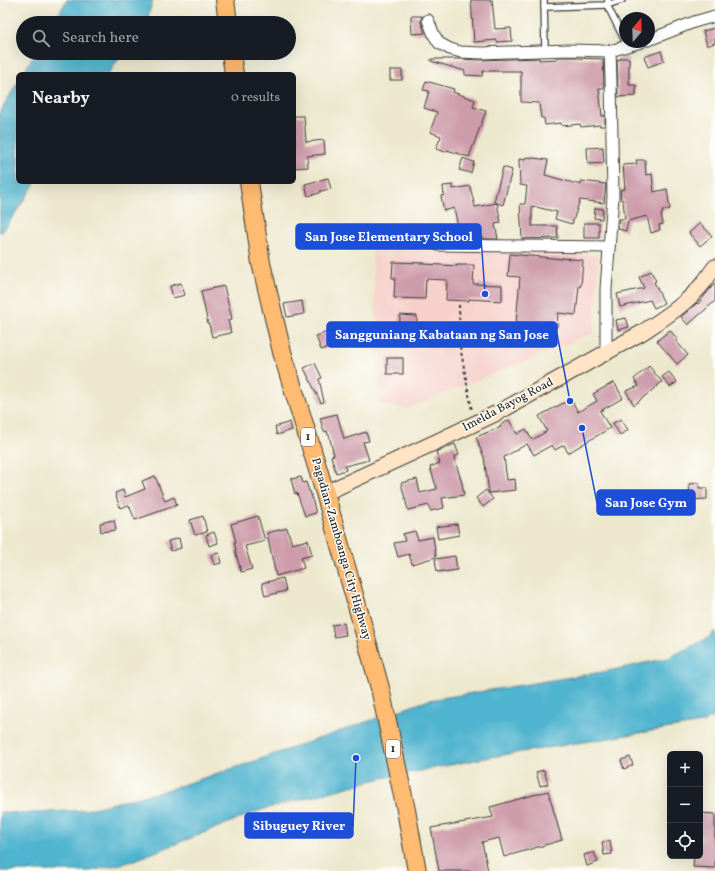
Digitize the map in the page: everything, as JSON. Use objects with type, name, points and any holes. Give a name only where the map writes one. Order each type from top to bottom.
[{"type":"highway","points":[[225,0],[227,16]]},
{"type":"highway","points":[[232,60],[234,72]]},
{"type":"highway","name":"Pagadian-Zamboanga City Highway","points":[[249,184],[261,263],[282,352],[356,598],[380,688],[406,810],[417,871]]},
{"type":"main road","name":"Imelda Bayog Road","points":[[325,493],[499,412],[643,332],[662,319],[694,293],[715,267]]},
{"type":"street","points":[[655,38],[694,22],[715,16]]},
{"type":"street","points":[[428,20],[439,43],[450,49],[461,52],[481,53],[545,50],[610,51],[619,46]]},
{"type":"street","points":[[606,352],[606,290],[613,196],[610,51]]},
{"type":"street","points":[[438,245],[609,247]]},
{"type":"lane","points":[[544,0],[545,50]]},
{"type":"lane","points":[[544,7],[607,3],[622,0]]},
{"type":"lane","points":[[607,3],[619,28]]},
{"type":"path","points":[[459,305],[460,346],[474,424]]},
{"type":"shaded area","points":[[372,248],[599,255],[594,333],[407,409],[380,404]]},
{"type":"water","points":[[67,0],[153,0],[148,16],[57,16]]},
{"type":"water","points":[[31,60],[118,60],[109,72],[24,72]]},
{"type":"water","points":[[16,85],[16,184],[35,184],[6,227],[0,233],[0,112]]},
{"type":"water","points":[[715,631],[715,716],[702,723],[491,757],[378,779],[261,810],[130,862],[90,871],[0,871],[0,812],[29,813],[85,810],[164,791],[429,700],[608,671],[668,658],[708,638]]},
{"type":"building","points":[[471,0],[492,0],[495,29],[511,28],[512,41],[497,42],[497,40],[474,42]]},
{"type":"building","points":[[411,16],[422,16],[421,22],[425,33],[412,34]]},
{"type":"building","points":[[715,28],[715,43],[707,46],[703,31]]},
{"type":"building","points":[[661,51],[664,61],[648,67],[644,57]]},
{"type":"building","points":[[557,57],[603,59],[604,88],[599,88],[602,116],[605,116],[605,126],[600,125],[581,127],[580,124],[562,126],[561,123],[545,125],[544,118],[541,118],[539,103],[521,102],[521,71],[483,71],[482,76],[465,75],[465,71],[431,61],[431,59],[481,60],[539,58],[539,60],[557,59]]},
{"type":"building","points":[[621,58],[629,58],[629,85],[636,85],[636,96],[618,97],[617,59],[620,60]]},
{"type":"building","points":[[390,70],[402,70],[402,80],[390,80]]},
{"type":"building","points":[[426,81],[454,89],[453,92],[475,100],[473,107],[486,111],[469,157],[447,150],[446,152],[436,149],[441,136],[430,132],[437,112],[424,108],[429,91],[423,90]]},
{"type":"building","points":[[296,116],[304,116],[306,142],[324,140],[325,154],[307,156],[308,167],[296,168]]},
{"type":"building","points":[[603,147],[604,163],[588,164],[587,148]]},
{"type":"building","points":[[526,157],[548,160],[545,175],[581,185],[581,181],[606,184],[604,203],[580,200],[572,224],[555,219],[557,212],[532,206],[532,226],[557,226],[558,238],[522,239],[520,204],[525,204],[527,186],[520,185],[519,159],[525,160]]},
{"type":"building","points":[[463,158],[474,162],[471,173],[459,170]]},
{"type":"building","points":[[636,160],[645,160],[646,175],[652,174],[654,192],[667,189],[670,209],[662,210],[663,213],[661,214],[663,224],[659,225],[660,230],[651,233],[647,216],[628,221],[626,231],[618,229],[619,219],[625,219],[623,200],[621,200],[620,190],[625,189],[623,165],[637,164]]},
{"type":"building","points":[[503,167],[512,170],[503,205],[494,202]]},
{"type":"building","points":[[328,178],[331,189],[320,191],[320,193],[308,196],[305,184]]},
{"type":"building","points":[[453,185],[453,189],[470,186],[475,207],[497,203],[501,223],[495,224],[498,239],[483,239],[483,237],[463,238],[461,230],[459,231],[454,208],[444,211],[441,196],[444,195],[443,186]]},
{"type":"building","points":[[595,208],[603,209],[602,219],[594,218]]},
{"type":"building","points":[[584,223],[599,223],[599,238],[584,238]]},
{"type":"building","points":[[700,223],[712,236],[700,246],[689,233]]},
{"type":"building","points":[[510,254],[583,260],[581,286],[579,286],[576,315],[558,313],[557,327],[516,323],[520,277],[508,276]]},
{"type":"building","points":[[393,262],[457,266],[474,265],[473,284],[502,285],[502,301],[469,299],[469,301],[446,300],[447,280],[426,279],[425,299],[394,298],[395,278],[392,278]]},
{"type":"building","points":[[651,271],[656,281],[654,282],[664,303],[654,308],[650,300],[620,307],[617,294],[644,288],[639,277]]},
{"type":"building","points":[[181,283],[185,295],[173,298],[170,286]]},
{"type":"building","points":[[715,283],[715,301],[688,325],[681,317],[697,303],[698,304]]},
{"type":"building","points":[[224,286],[232,319],[228,320],[231,333],[212,337],[201,291]]},
{"type":"building","points":[[302,301],[304,314],[287,317],[284,304]]},
{"type":"building","points":[[400,315],[417,316],[416,345],[399,344]]},
{"type":"building","points":[[626,318],[629,327],[618,330],[616,320]]},
{"type":"building","points":[[349,329],[352,338],[331,344],[332,346],[321,350],[316,336],[327,332],[328,335]]},
{"type":"building","points":[[670,330],[678,340],[676,341],[688,355],[677,364],[657,341]]},
{"type":"building","points":[[387,358],[403,358],[403,374],[387,374]]},
{"type":"building","points":[[315,363],[322,378],[319,379],[324,402],[321,403],[304,368]]},
{"type":"building","points":[[649,366],[662,382],[634,405],[626,391],[639,386],[634,379]]},
{"type":"building","points":[[669,372],[677,382],[670,387],[662,377]]},
{"type":"building","points":[[614,382],[623,398],[600,411],[610,428],[568,453],[564,445],[555,450],[552,445],[534,455],[527,444],[504,457],[507,480],[515,479],[516,490],[489,493],[484,457],[476,437],[501,427],[500,425],[509,420],[517,434],[526,429],[532,440],[547,431],[539,416],[571,399],[578,412],[597,401],[593,394]]},
{"type":"building","points":[[337,414],[344,439],[366,432],[369,441],[363,442],[369,460],[345,466],[346,470],[336,473],[331,456],[334,455],[329,435],[327,431],[324,432],[320,418]]},
{"type":"building","points":[[621,419],[628,430],[620,435],[613,423]]},
{"type":"building","points":[[290,422],[292,430],[277,435],[275,427]]},
{"type":"building","points":[[455,444],[459,455],[454,457],[464,495],[442,498],[444,508],[430,511],[429,505],[408,510],[401,483],[417,479],[420,493],[437,489],[430,467],[440,463],[436,452]]},
{"type":"building","points":[[155,476],[165,501],[174,497],[177,505],[135,520],[129,505],[120,508],[115,493],[123,490],[125,497],[145,489],[142,481]]},
{"type":"building","points":[[301,477],[303,483],[306,482],[310,491],[316,513],[305,516],[297,493],[295,494],[291,479]]},
{"type":"building","points":[[699,483],[699,488],[707,488],[707,499],[690,500],[689,484]]},
{"type":"building","points":[[486,490],[493,499],[483,507],[476,498]]},
{"type":"building","points":[[203,516],[207,532],[195,535],[190,520]]},
{"type":"building","points":[[258,516],[265,541],[245,546],[252,569],[241,572],[235,550],[234,542],[236,542],[231,524]]},
{"type":"building","points":[[114,520],[116,530],[101,532],[100,523]]},
{"type":"building","points":[[457,524],[459,535],[438,539],[436,527]]},
{"type":"building","points":[[287,528],[292,544],[308,540],[312,555],[301,558],[304,568],[276,576],[267,533]]},
{"type":"building","points":[[415,531],[418,540],[433,537],[436,557],[412,564],[409,554],[398,557],[394,543],[405,541],[403,534]]},
{"type":"building","points":[[214,532],[218,543],[209,546],[206,535]]},
{"type":"building","points":[[179,538],[181,548],[171,551],[168,541]]},
{"type":"building","points":[[219,553],[221,563],[214,565],[211,555]]},
{"type":"building","points":[[455,556],[457,570],[437,572],[435,559]]},
{"type":"building","points":[[283,578],[286,591],[265,596],[262,583]]},
{"type":"building","points":[[344,623],[346,635],[334,637],[332,625]]},
{"type":"building","points":[[630,757],[633,765],[624,769],[621,760]]},
{"type":"building","points":[[544,770],[548,784],[540,786],[536,772]]},
{"type":"building","points":[[548,791],[562,840],[504,857],[499,838],[482,842],[488,871],[439,871],[431,828],[493,817],[490,807]]},
{"type":"building","points":[[703,813],[715,814],[715,868],[693,867],[694,859],[703,859]]},
{"type":"building","points":[[610,841],[612,854],[604,855],[602,842]]},
{"type":"building","points":[[594,852],[598,862],[587,866],[584,855]]},
{"type":"place","name":"San Jose Elementary School","points":[[485,294]]},
{"type":"place","name":"Sangguniang Kabataan ng San Jose","points":[[570,401]]},
{"type":"place","name":"San Jose Gym","points":[[582,428]]},
{"type":"place","name":"Sibuguey River","points":[[356,758]]}]
